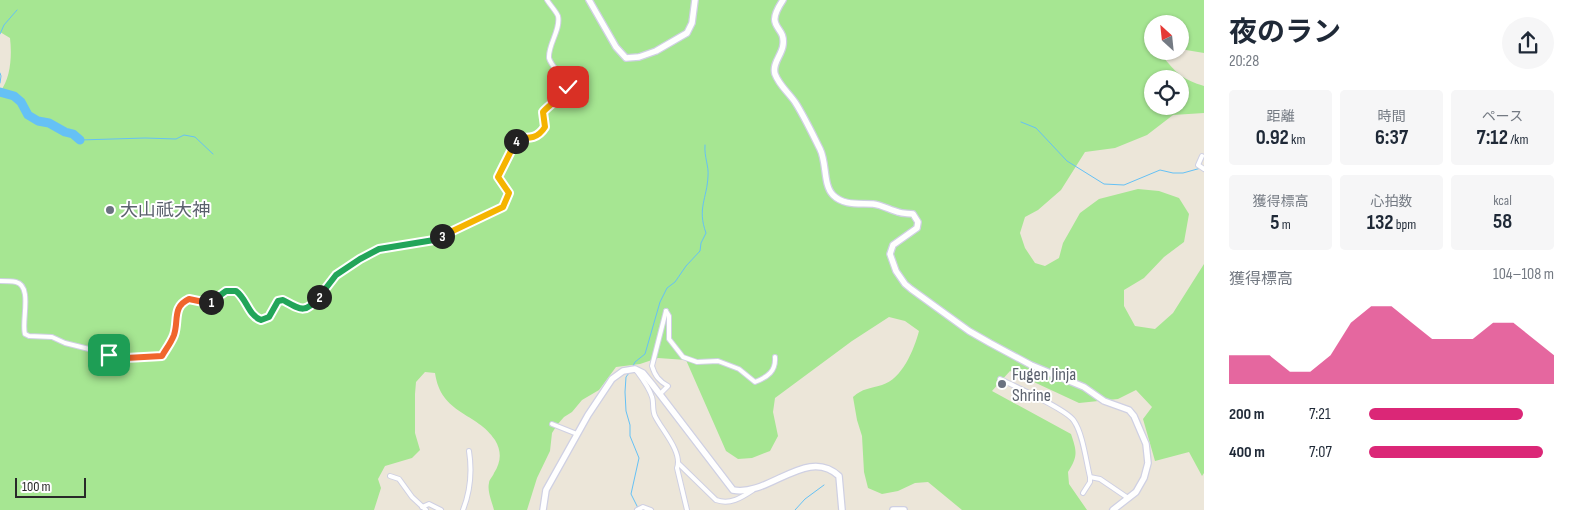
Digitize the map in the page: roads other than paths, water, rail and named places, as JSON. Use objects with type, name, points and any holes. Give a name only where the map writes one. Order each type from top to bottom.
[{"type":"street","points":[[0,281],[16,282],[21,284],[24,290],[23,328],[25,334],[29,336],[52,337],[65,343],[126,358],[162,356],[175,332],[178,308],[189,299],[208,303],[226,291],[236,291],[256,318],[261,320],[269,317],[278,301],[283,300],[304,310],[309,309],[336,275],[379,249],[434,240],[503,207],[509,193],[498,177],[507,156],[518,137],[527,139],[541,134],[545,127],[543,112],[550,104],[565,94],[568,87],[564,78],[551,64],[549,55],[558,16],[547,0]]},
{"type":"street","points":[[590,0],[616,47],[626,58],[639,58],[656,51],[687,33],[692,23],[695,0]]},
{"type":"street","points":[[784,0],[774,16],[783,44],[774,67],[776,75],[779,82],[795,102],[820,149],[825,162],[828,187],[832,195],[851,204],[874,204],[899,212],[913,214],[918,222],[917,228],[893,245],[890,254],[896,272],[905,284],[969,331],[990,343],[1031,365],[1084,387],[1104,401],[1129,410],[1140,428],[1146,444],[1148,460],[1140,486],[1113,510]]},
{"type":"street","points":[[1202,156],[1198,165],[1202,169]]},
{"type":"street","points":[[660,394],[668,386],[658,379],[652,366],[666,311],[669,316],[669,339],[683,357],[697,362],[718,361],[739,369],[755,382],[762,380],[773,370],[775,357]]},
{"type":"street","points":[[635,369],[648,386],[654,415],[671,442],[678,463],[677,468],[687,510]]},
{"type":"street","points":[[543,510],[546,490],[577,434],[612,379],[623,371],[635,369],[643,373],[733,490],[755,489]]},
{"type":"street","points":[[1000,379],[1074,419],[1090,477],[1090,482],[1083,493]]},
{"type":"street","points":[[552,424],[577,434]]},
{"type":"street","points":[[463,510],[470,471],[470,451]]},
{"type":"street","points":[[678,463],[716,500],[724,503],[737,500],[755,489],[806,467],[821,466],[839,476],[842,510]]},
{"type":"street","points":[[390,476],[399,478],[412,497],[426,510]]},
{"type":"street","points":[[1090,477],[1100,479],[1128,498]]},
{"type":"street","points":[[422,507],[429,504],[441,510]]},
{"type":"street","points":[[638,509],[645,507],[651,510]]},
{"type":"street","points":[[893,510],[904,510]]},
{"type":"waterway","points":[[0,34],[4,25],[17,10]]},
{"type":"waterway","points":[[0,73],[0,83]]},
{"type":"waterway","points":[[0,92],[14,96],[21,102],[28,115],[38,121],[49,123],[65,132],[73,134],[80,140]]},
{"type":"waterway","points":[[1021,122],[1036,128],[1067,161],[1104,184],[1124,185],[1160,170],[1183,173],[1201,168]]},
{"type":"waterway","points":[[80,140],[176,139],[184,135],[195,137],[213,154]]},
{"type":"waterway","points":[[633,366],[645,354],[660,302],[667,288],[675,282],[700,251],[701,243],[706,233],[702,217],[708,176],[705,145]]},
{"type":"waterway","points":[[629,373],[626,377],[626,411],[630,425],[630,436],[639,458],[631,494],[638,508]]},
{"type":"waterway","points":[[795,510],[805,499],[824,485]]},
{"type":"place","name":"大山祇大神","points":[[110,210]]},
{"type":"place","name":"Fugen Jinja Shrine","points":[[1002,384]]}]
